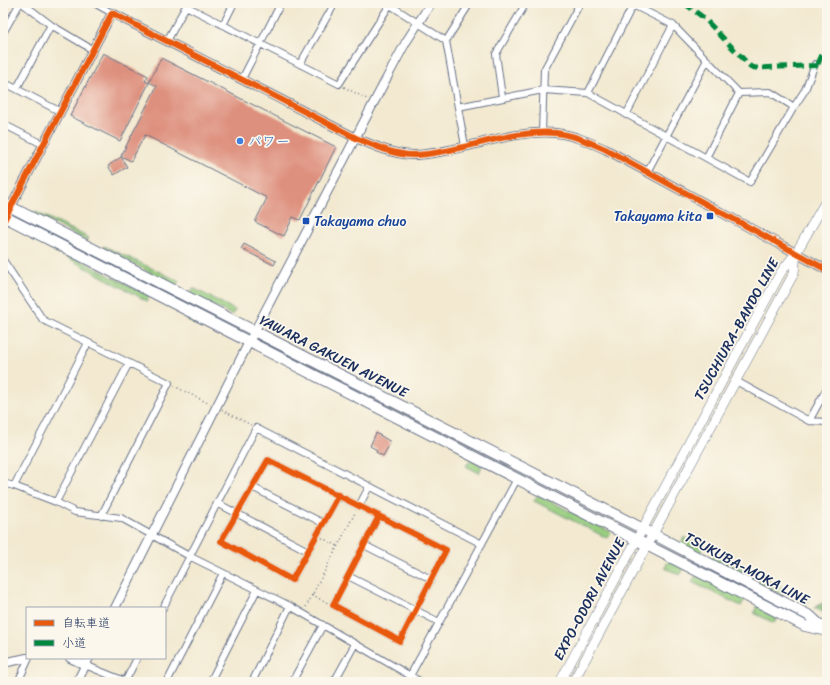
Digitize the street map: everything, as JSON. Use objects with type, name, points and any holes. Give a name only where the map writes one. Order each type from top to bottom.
[{"type":"main road","points":[[796,253],[827,199]]},
{"type":"main road","name":"YAWARA GAKUEN AVENUE","points":[[7,205],[653,534]]},
{"type":"main road","name":"YAWARA GAKUEN AVENUE","points":[[4,218],[647,545]]},
{"type":"main road","name":"TSUCHIURA-BANDO LINE","points":[[653,534],[794,273],[796,253]]},
{"type":"main road","name":"TSUCHIURA-BANDO LINE","points":[[643,529],[780,272],[796,253]]},
{"type":"main road","name":"EXPO-ODORI AVENUE","points":[[560,682],[643,529]]},
{"type":"main road","name":"EXPO-ODORI AVENUE","points":[[574,682],[653,534]]},
{"type":"main road","name":"TSUKUBA-MOKA LINE","points":[[653,534],[810,616],[826,631]]},
{"type":"main road","name":"TSUKUBA-MOKA LINE","points":[[647,545],[805,626],[826,631]]},
{"type":"street","points":[[3,33],[21,3],[51,25],[93,50]]},
{"type":"street","points":[[94,3],[356,138],[390,151],[416,155],[521,134],[542,132],[572,136],[588,141],[648,172],[827,270]]},
{"type":"street","points":[[223,25],[234,3]]},
{"type":"street","points":[[242,79],[281,3]]},
{"type":"street","points":[[300,64],[335,3]]},
{"type":"street","points":[[116,607],[254,332],[394,63],[431,3]]},
{"type":"street","points":[[465,146],[446,41],[470,3]]},
{"type":"street","points":[[502,97],[496,54],[526,3]]},
{"type":"street","points":[[542,132],[544,70],[580,3]]},
{"type":"street","points":[[621,3],[633,5],[672,26],[739,93],[770,92],[794,107]]},
{"type":"street","points":[[168,41],[187,4],[223,25],[339,84],[390,4],[446,41]]},
{"type":"street","points":[[588,93],[633,5]]},
{"type":"street","points":[[4,218],[7,205],[44,145],[112,13]]},
{"type":"street","points":[[18,88],[51,25]]},
{"type":"street","points":[[626,114],[672,26]]},
{"type":"street","points":[[648,172],[707,60]]},
{"type":"street","points":[[458,107],[543,90],[588,93],[750,182],[805,90],[815,64]]},
{"type":"street","points":[[3,82],[18,88],[61,112]]},
{"type":"street","points":[[706,158],[739,93]]},
{"type":"street","points":[[3,124],[44,145]]},
{"type":"street","points":[[3,260],[43,320],[169,383],[102,516]]},
{"type":"street","points":[[14,486],[88,343]]},
{"type":"street","points":[[56,502],[129,363]]},
{"type":"street","points":[[736,381],[809,421],[827,422]]},
{"type":"street","points":[[809,421],[827,388]]},
{"type":"street","points":[[164,607],[256,428],[482,544]]},
{"type":"street","points":[[339,495],[292,580],[221,541],[268,460],[339,495],[446,550],[400,641],[333,606],[379,516]]},
{"type":"street","points":[[410,676],[517,479]]},
{"type":"street","points":[[3,483],[56,502],[75,512],[121,518],[189,556],[290,606],[421,682]]},
{"type":"street","points":[[252,487],[323,523]]},
{"type":"street","points":[[359,506],[369,487]]},
{"type":"street","points":[[217,503],[308,551]]},
{"type":"street","points":[[364,545],[431,579]]},
{"type":"street","points":[[167,682],[224,573]]},
{"type":"street","points":[[348,576],[439,622]]},
{"type":"street","points":[[210,682],[257,590]]},
{"type":"street","points":[[252,682],[290,606]]},
{"type":"street","points":[[292,682],[323,625]]},
{"type":"street","points":[[334,682],[355,644]]},
{"type":"street","points":[[3,664],[26,658]]},
{"type":"street","points":[[18,682],[28,659]]},
{"type":"street","points":[[74,659],[87,662],[126,682],[137,659]]},
{"type":"street","points":[[77,682],[87,662]]},
{"type":"path","points":[[339,84],[369,100]]},
{"type":"path","points":[[302,613],[359,506]]},
{"type":"path","points":[[317,536],[338,546]]},
{"type":"path","points":[[312,595],[333,606]]},
{"type":"green space","points":[[34,211],[89,238],[87,241],[33,213]]},
{"type":"green space","points":[[47,243],[149,296],[147,301],[46,246]]},
{"type":"green space","points":[[104,246],[179,281],[176,286],[103,248]]},
{"type":"green space","points":[[193,288],[235,310],[232,315],[190,294]]},
{"type":"green space","points":[[189,316],[204,324],[202,328],[187,320]]},
{"type":"green space","points":[[470,460],[482,466],[479,473],[466,466]]},
{"type":"green space","points":[[538,495],[611,532],[607,538],[534,501]]},
{"type":"green space","points":[[684,537],[703,547],[700,553],[681,544]]},
{"type":"green space","points":[[715,552],[748,570],[745,576],[711,559]]},
{"type":"green space","points":[[668,561],[684,569],[680,575],[665,568]]},
{"type":"green space","points":[[696,575],[745,599],[741,606],[692,582]]},
{"type":"green space","points":[[760,575],[786,589],[782,596],[757,582]]},
{"type":"green space","points":[[734,581],[792,612],[792,614],[758,598],[733,582]]},
{"type":"green space","points":[[799,595],[808,600],[805,606],[796,602]]},
{"type":"green space","points":[[827,600],[827,614],[814,608]]},
{"type":"green space","points":[[757,606],[778,617],[774,623],[754,613]]},
{"type":"building","points":[[103,53],[148,76],[145,81],[149,83],[120,141],[70,116]]},
{"type":"building","name":"パワー","points":[[161,58],[336,147],[300,220],[293,217],[284,236],[255,222],[267,198],[145,135],[131,161],[121,156],[157,86],[149,82]]},
{"type":"building","points":[[121,157],[127,167],[114,175],[108,166]]},
{"type":"building","points":[[244,244],[276,261],[274,265],[241,249]]},
{"type":"building","points":[[376,433],[391,442],[383,456],[370,446]]},
{"type":"marked path","points":[[684,3],[704,18],[751,67],[827,65]]},
{"type":"marked path","points":[[818,64],[827,43]]},
{"type":"cycle path","points":[[3,222],[112,13],[356,138],[393,152],[409,155],[435,153],[521,134],[556,133],[581,139],[605,149],[827,270]]},
{"type":"cycle path","points":[[339,495],[292,580],[221,541],[268,460],[446,550],[400,641],[333,605],[379,516]]},
{"type":"place","name":"パワー","points":[[240,141]]},
{"type":"place","name":"Takayama kita","points":[[710,216]]},
{"type":"place","name":"Takayama chuo","points":[[306,221]]}]
